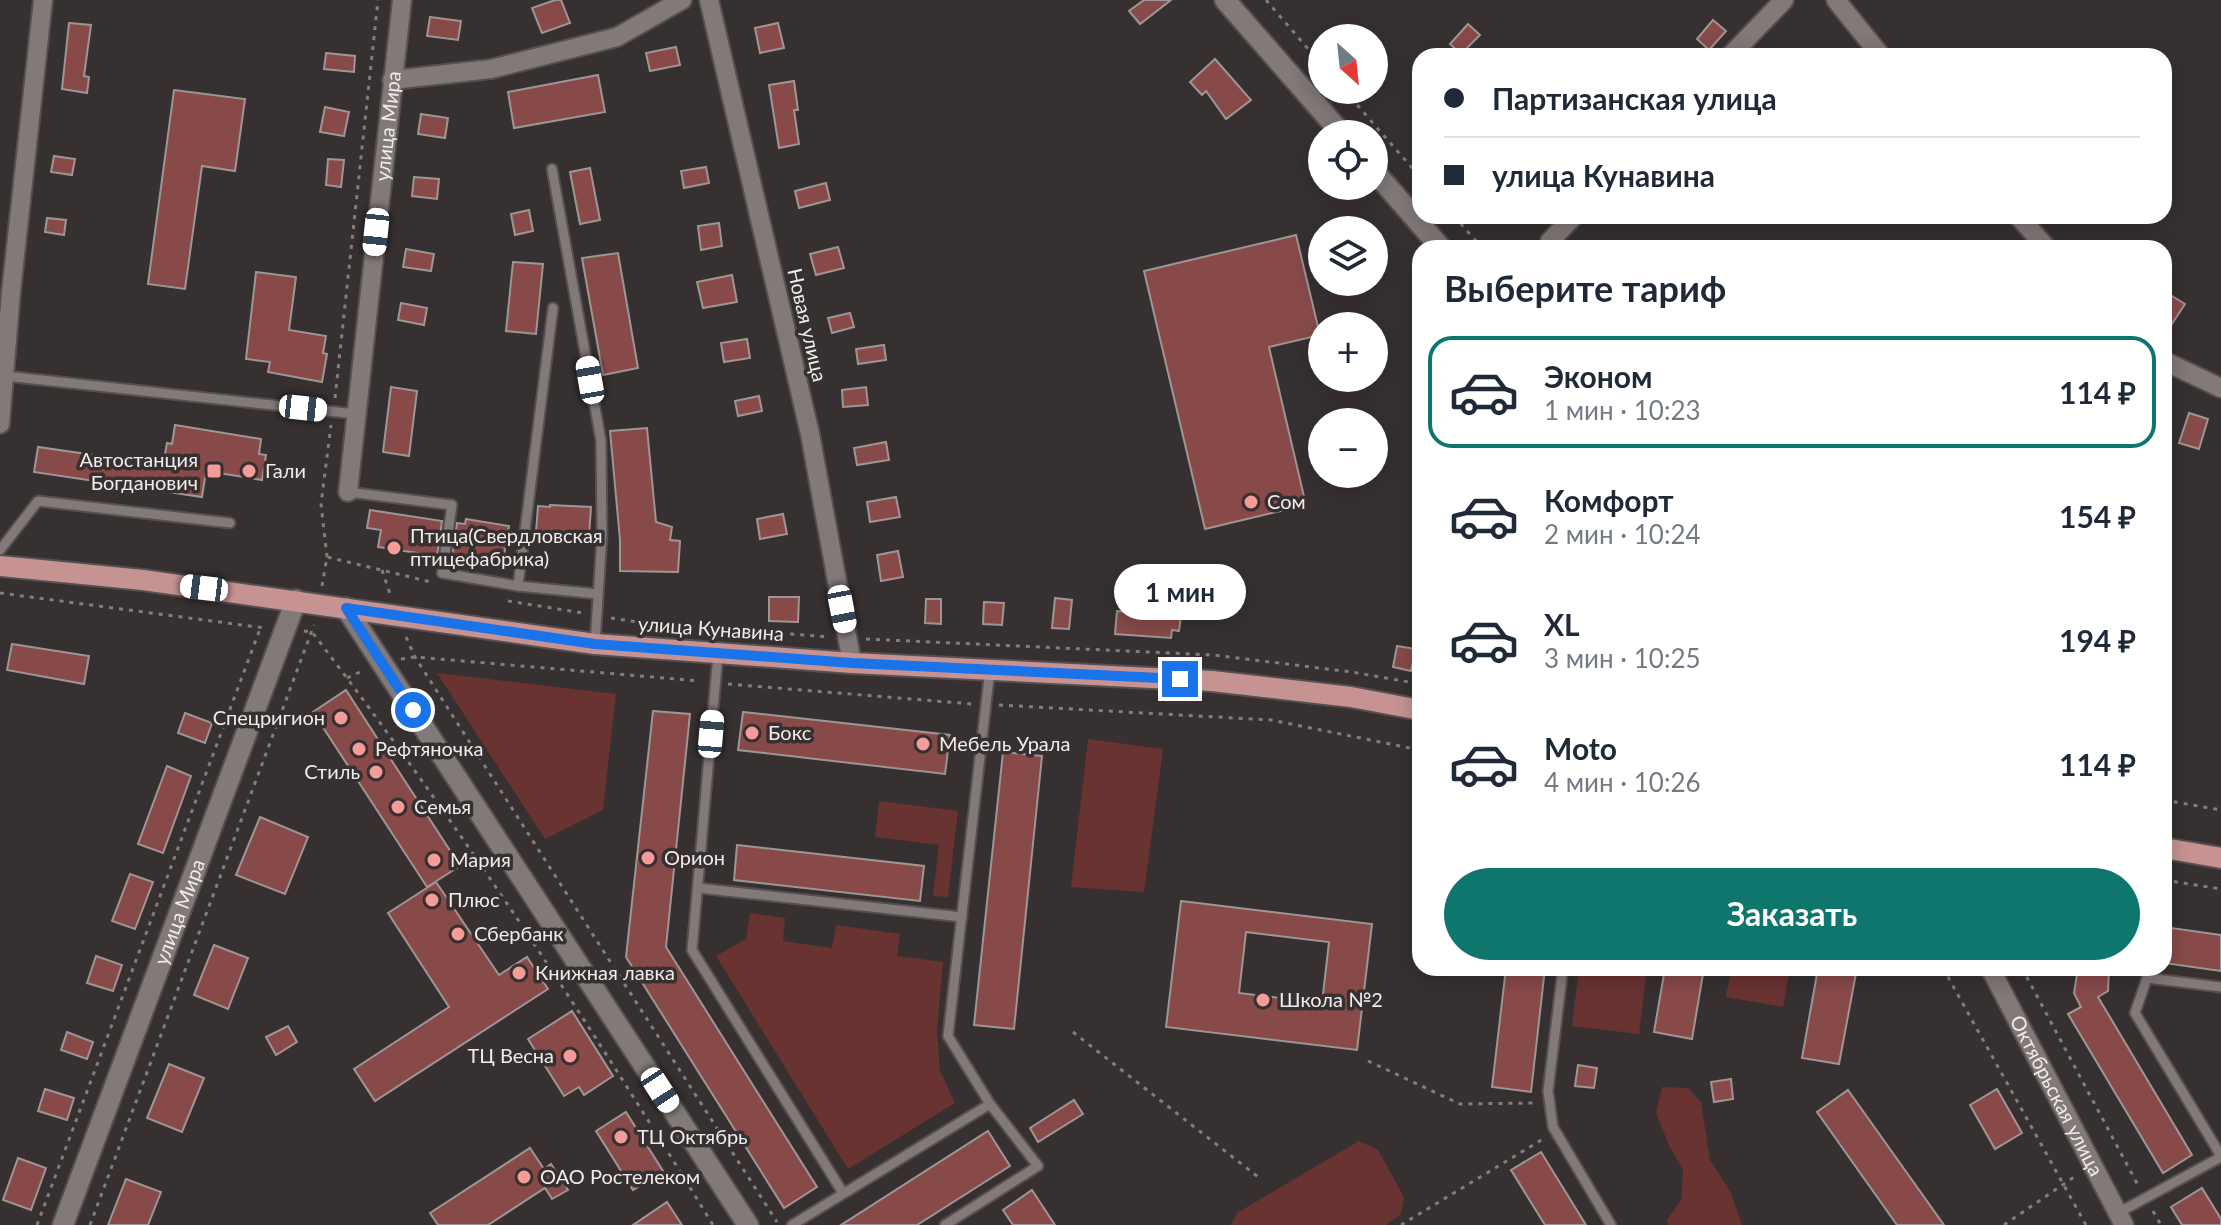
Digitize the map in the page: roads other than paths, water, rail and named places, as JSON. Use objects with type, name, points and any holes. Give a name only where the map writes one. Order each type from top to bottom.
[{"type":"main road","points":[[1225,0],[1330,120]]},
{"type":"main road","points":[[1388,187],[1412,215]]},
{"type":"main road","points":[[1420,224],[1434,240]]},
{"type":"main road","name":"улица Кунавина","points":[[0,566],[143,580],[296,600],[595,644],[852,663],[1273,686],[1412,709]]},
{"type":"main road","name":"улица Мира","points":[[63,1225],[296,600]]},
{"type":"main road","points":[[346,608],[741,1223]]},
{"type":"main road","points":[[2172,849],[2221,858]]},
{"type":"street","points":[[0,424],[5,376],[6,292],[43,0]]},
{"type":"street","name":"улица Мира","points":[[348,492],[402,0]]},
{"type":"street","points":[[392,80],[491,69],[617,37],[682,0]]},
{"type":"street","name":"Новая улица","points":[[709,0],[810,434],[852,663]]},
{"type":"street","points":[[1738,48],[1784,0]]},
{"type":"street","points":[[1836,0],[1875,48]]},
{"type":"street","points":[[1551,240],[1566,224]]},
{"type":"street","points":[[2025,224],[2040,240]]},
{"type":"street","points":[[2172,365],[2221,388]]},
{"type":"street","name":"Октябрьская улица","points":[[1994,976],[2121,1219]]},
{"type":"lane","points":[[552,169],[601,441],[602,535],[595,644]]},
{"type":"lane","points":[[518,586],[553,308]]},
{"type":"lane","points":[[5,376],[356,414]]},
{"type":"lane","points":[[348,492],[452,505],[442,573],[518,586],[598,594]]},
{"type":"lane","points":[[0,550],[38,501],[230,523]]},
{"type":"lane","points":[[718,654],[692,950],[843,1193]]},
{"type":"lane","points":[[945,1225],[1038,1166],[990,1104],[948,1036],[990,669]]},
{"type":"lane","points":[[698,888],[962,917]]},
{"type":"lane","points":[[1562,976],[1548,1091],[1553,1127],[1611,1225]]},
{"type":"lane","points":[[2121,1219],[2145,1198],[2221,1156],[2135,1013],[2147,978],[2221,987]]},
{"type":"lane","points":[[792,1225],[990,1104]]},
{"type":"place","name":"Автостанция Богданович","points":[[214,471]]},
{"type":"place","name":"Гали","points":[[249,471]]},
{"type":"place","name":"Сом","points":[[1251,502]]},
{"type":"place","name":"Птица(Свердловская птицефабрика)","points":[[394,548]]},
{"type":"place","name":"Спецригион","points":[[341,718]]},
{"type":"place","name":"Бокс","points":[[752,733]]},
{"type":"place","name":"Мебель Урала","points":[[923,744]]},
{"type":"place","name":"Рефтяночка","points":[[359,749]]},
{"type":"place","name":"Стиль","points":[[376,772]]},
{"type":"place","name":"Семья","points":[[398,807]]},
{"type":"place","name":"Орион","points":[[648,858]]},
{"type":"place","name":"Мария","points":[[434,860]]},
{"type":"place","name":"Плюс","points":[[432,900]]},
{"type":"place","name":"Сбербанк","points":[[458,934]]},
{"type":"place","name":"Книжная лавка","points":[[519,973]]},
{"type":"place","name":"Школа №2","points":[[1263,1000]]},
{"type":"place","name":"ТЦ Весна","points":[[570,1056]]},
{"type":"place","name":"ТЦ Октябрь","points":[[621,1137]]},
{"type":"place","name":"ОАО Ростелеком","points":[[524,1177]]}]
